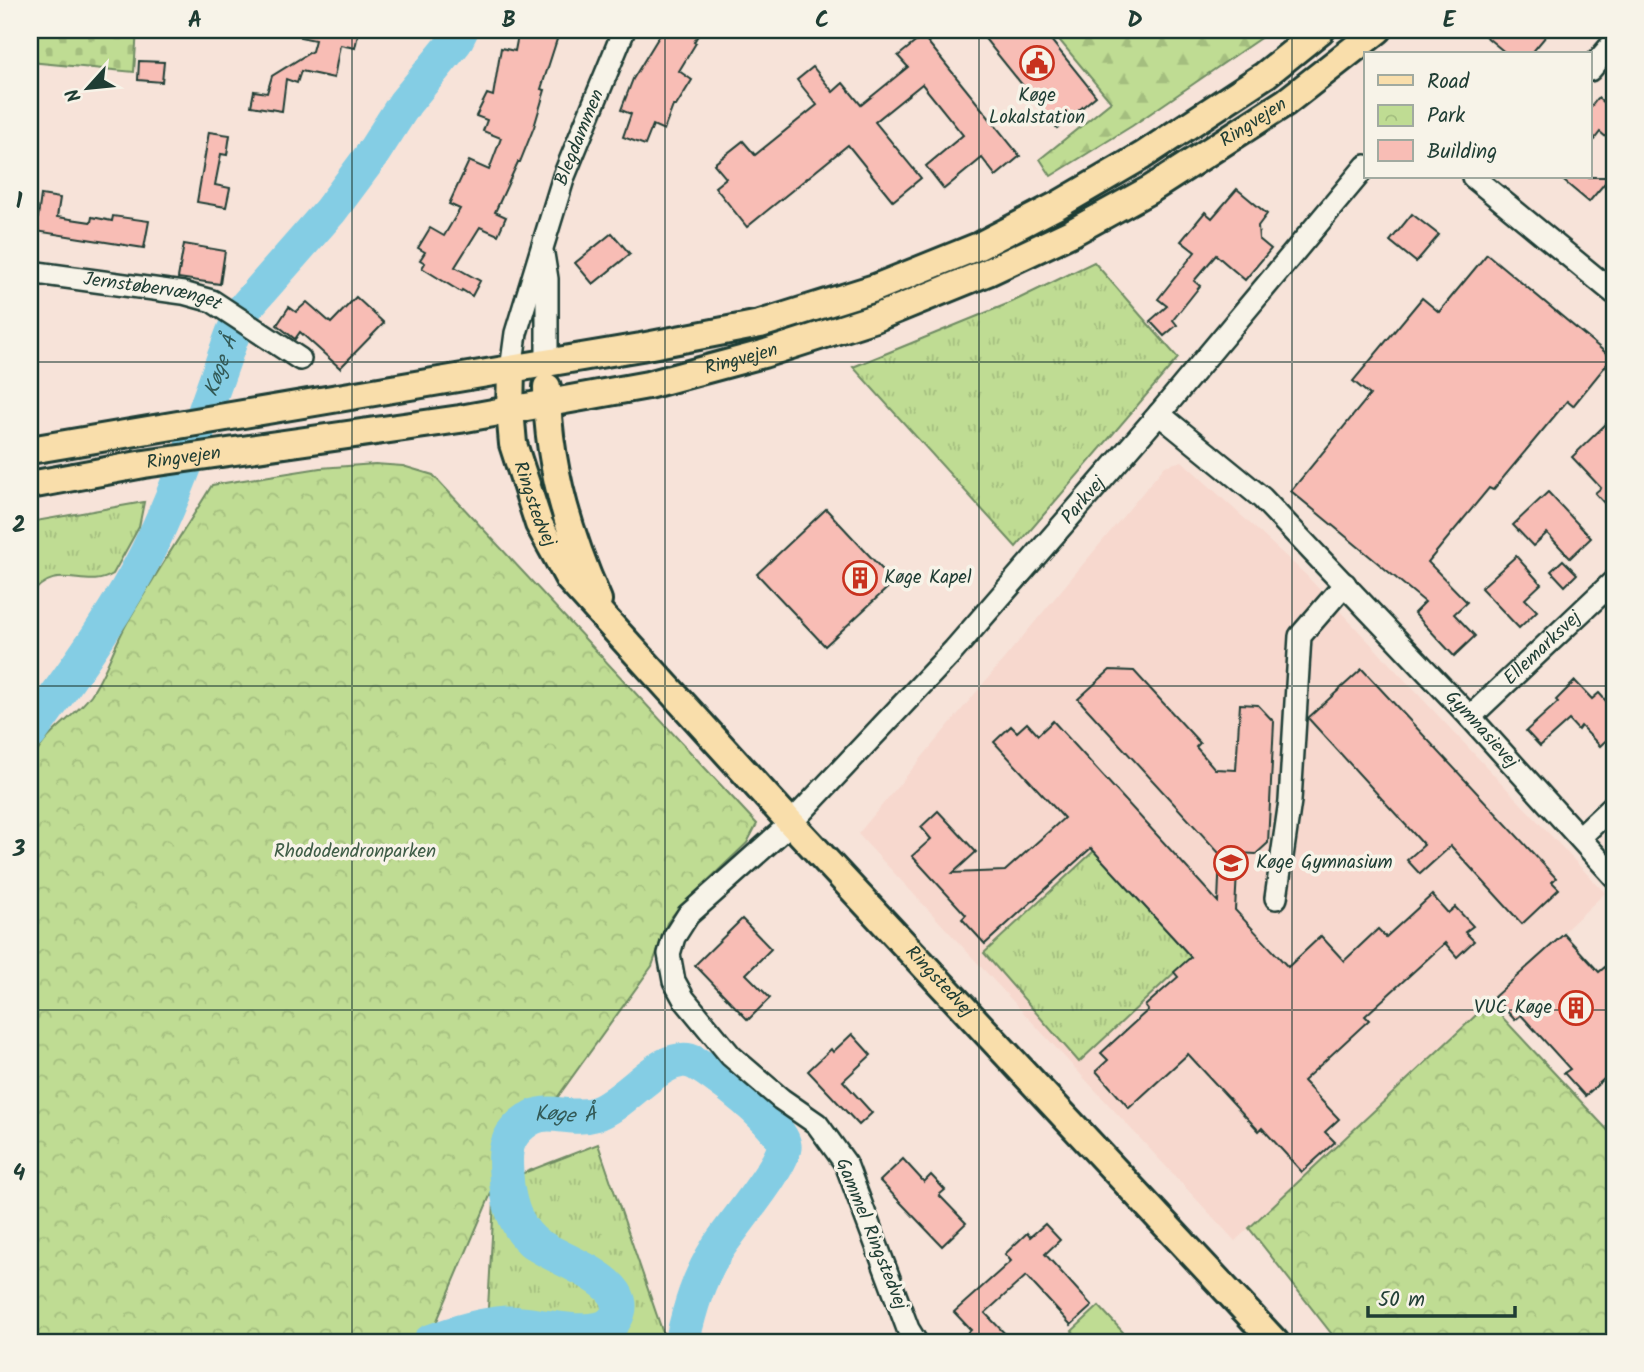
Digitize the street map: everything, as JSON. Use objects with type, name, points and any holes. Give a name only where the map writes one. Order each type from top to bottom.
[{"type":"main road","name":"Ringvejen","points":[[30,450],[547,364],[760,324],[875,288],[979,246],[1058,205],[1153,148],[1265,75],[1321,30]]},
{"type":"main road","name":"Ringvejen","points":[[30,485],[144,464],[510,410],[648,385],[763,354],[875,318],[988,272],[1073,232],[1151,189],[1286,102],[1378,30]]},
{"type":"main road","name":"Ringstedvej","points":[[547,364],[550,433],[566,516],[585,571],[608,620]]},
{"type":"main road","name":"Ringstedvej","points":[[511,370],[513,444],[539,524],[569,579],[791,823],[1275,1342]]},
{"type":"street","name":"Blegdammen","points":[[511,370],[516,333],[564,176],[624,30]]},
{"type":"street","points":[[1592,68],[1614,42]]},
{"type":"street","name":"Parkvej","points":[[791,823],[954,650],[1159,414],[1364,168]]},
{"type":"street","points":[[1487,181],[1614,293]]},
{"type":"street","name":"Blegdammen","points":[[542,249],[547,279],[547,364]]},
{"type":"street","name":"Jernstøbervænget","points":[[30,272],[183,293],[212,301],[300,359]]},
{"type":"street","name":"Gymnasievej","points":[[1159,414],[1262,498],[1470,717],[1614,876]]},
{"type":"street","name":"Ellemarksvej","points":[[1470,717],[1614,581]]},
{"type":"street","points":[[1276,898],[1290,802],[1300,636],[1345,584]]},
{"type":"street","points":[[1580,837],[1614,805]]},
{"type":"street","name":"Gammel Ringstedvej","points":[[791,823],[688,915],[674,937],[669,954],[674,981],[684,999],[731,1056],[781,1099],[817,1124],[846,1164],[908,1329],[916,1342]]},
{"type":"shaded area","name":"Køge Gymnasium","points":[[1182,461],[1305,574],[1605,893],[1235,1241],[858,834],[1165,466]]},
{"type":"green space","points":[[30,30],[137,30],[134,72],[30,62]]},
{"type":"green space","points":[[1051,30],[1272,30],[1132,126],[1051,176],[1040,159],[1111,102]]},
{"type":"green space","points":[[1094,262],[1178,358],[1016,547],[853,367],[1012,302]]},
{"type":"green space","name":"Rhododendronparken","points":[[375,464],[403,466],[433,475],[757,824],[747,843],[677,910],[667,923],[652,966],[495,1184],[428,1342],[30,1342],[30,768],[48,737],[91,695],[127,623],[212,485],[320,468]]},
{"type":"green space","points":[[144,502],[139,527],[113,574],[92,580],[50,580],[30,597],[30,522]]},
{"type":"green space","points":[[1094,851],[1191,957],[1079,1062],[984,953]]},
{"type":"green space","points":[[1489,1003],[1614,1137],[1614,1342],[1338,1342],[1249,1228]]},
{"type":"green space","points":[[598,1144],[666,1342],[510,1342],[488,1308],[495,1184]]},
{"type":"green space","points":[[1099,1306],[1132,1342],[1083,1342],[1072,1331]]},
{"type":"building","points":[[301,30],[359,30],[355,48],[340,45],[334,78],[301,71],[297,83],[286,79],[282,111],[251,106],[254,91],[267,93],[272,76],[312,51],[315,40],[300,37]]},
{"type":"building","points":[[519,30],[560,30],[541,89],[545,90],[534,127],[495,212],[506,217],[498,235],[480,227],[455,267],[480,281],[472,296],[422,268],[425,263],[420,260],[425,252],[418,248],[430,228],[444,236],[460,209],[449,204],[469,161],[489,170],[501,138],[483,131],[487,120],[476,116],[487,94],[493,96],[501,48],[515,51]]},
{"type":"building","points":[[663,30],[701,30],[679,71],[692,80],[676,106],[673,106],[664,130],[653,125],[645,145],[623,137],[631,114],[621,110],[633,79]]},
{"type":"building","name":"Køge Lokalstation","points":[[978,30],[1043,30],[1096,96],[1057,128]]},
{"type":"building","points":[[1478,30],[1551,30],[1533,52],[1505,52]]},
{"type":"building","points":[[923,36],[1020,156],[996,176],[982,158],[944,189],[926,166],[963,135],[922,84],[875,122],[921,178],[893,201],[848,145],[747,227],[715,187],[726,178],[714,164],[743,141],[755,155],[817,105],[797,80],[813,67],[833,92],[843,83],[861,105],[908,67],[898,56]]},
{"type":"building","points":[[139,61],[164,62],[162,82],[138,80]]},
{"type":"building","points":[[1598,98],[1614,112],[1614,144],[1600,132],[1592,142],[1592,106]]},
{"type":"building","points":[[209,132],[230,135],[227,155],[221,154],[215,185],[230,188],[226,207],[197,202]]},
{"type":"building","points":[[1610,177],[1589,202],[1560,178]]},
{"type":"building","points":[[1237,189],[1267,214],[1258,226],[1259,239],[1271,249],[1245,280],[1216,255],[1194,281],[1200,286],[1173,320],[1177,325],[1164,336],[1150,321],[1167,306],[1158,299],[1195,252],[1181,241],[1205,212],[1212,218]]},
{"type":"building","points":[[41,195],[60,198],[57,217],[91,222],[92,217],[112,221],[113,216],[149,221],[144,248],[36,231]]},
{"type":"building","points":[[1412,214],[1439,235],[1416,262],[1390,241]]},
{"type":"building","points":[[612,233],[630,254],[593,284],[575,263]]},
{"type":"building","points":[[184,244],[225,251],[220,284],[178,278]]},
{"type":"building","points":[[1487,254],[1612,358],[1573,406],[1567,401],[1493,490],[1489,488],[1428,562],[1467,602],[1454,614],[1475,636],[1454,656],[1414,613],[1425,602],[1291,491],[1370,395],[1353,381],[1422,298],[1439,312]]},
{"type":"building","points":[[356,297],[384,323],[340,368],[300,332],[295,339],[277,325],[289,307],[296,312],[307,302],[331,323]]},
{"type":"building","points":[[1614,416],[1614,514],[1595,493],[1601,488],[1572,457]]},
{"type":"building","points":[[1548,492],[1591,538],[1570,558],[1547,533],[1533,546],[1513,525]]},
{"type":"building","name":"Køge Kapel","points":[[826,509],[894,582],[825,646],[757,574]]},
{"type":"building","points":[[1516,556],[1541,584],[1525,599],[1537,611],[1519,628],[1481,588]]},
{"type":"building","points":[[1563,560],[1577,574],[1565,586],[1551,571]]},
{"type":"building","points":[[1362,669],[1556,878],[1552,882],[1559,889],[1522,924],[1451,846],[1420,874],[1407,860],[1424,845],[1308,718]]},
{"type":"building","points":[[1110,670],[1134,671],[1200,743],[1196,747],[1215,769],[1236,770],[1240,704],[1258,705],[1274,722],[1268,843],[1256,854],[1238,853],[1235,910],[1288,967],[1321,936],[1344,961],[1378,929],[1386,937],[1432,895],[1448,913],[1455,907],[1473,926],[1465,932],[1474,941],[1457,957],[1445,943],[1365,1016],[1369,1020],[1303,1081],[1339,1119],[1325,1132],[1335,1142],[1302,1172],[1262,1128],[1259,1131],[1188,1054],[1129,1108],[1096,1071],[1108,1060],[1101,1053],[1148,1010],[1145,1006],[1178,977],[1174,972],[1191,957],[1091,848],[985,944],[962,919],[966,915],[912,856],[931,839],[921,827],[938,811],[976,852],[953,873],[1005,871],[1064,818],[994,742],[1011,726],[1017,732],[1027,723],[1038,735],[1053,721],[1218,902],[1220,854],[1078,699]]},
{"type":"building","points":[[1575,681],[1592,699],[1599,693],[1614,710],[1614,733],[1600,746],[1581,726],[1578,730],[1569,720],[1540,746],[1526,731],[1558,702],[1556,700]]},
{"type":"building","points":[[742,919],[771,949],[746,974],[770,998],[748,1020],[695,965]]},
{"type":"building","name":"VUC Køge","points":[[1564,934],[1599,972],[1605,967],[1614,977],[1614,1070],[1585,1096],[1564,1073],[1570,1069],[1521,1015],[1515,1020],[1494,997]]},
{"type":"building","points":[[852,1034],[871,1055],[843,1081],[872,1113],[859,1125],[808,1071]]},
{"type":"building","points":[[903,1159],[924,1182],[931,1175],[945,1190],[939,1195],[966,1223],[942,1246],[880,1181]]},
{"type":"building","points":[[1045,1224],[1060,1240],[1045,1254],[1092,1306],[1071,1325],[1026,1276],[985,1313],[1013,1342],[958,1342],[971,1330],[954,1312],[1011,1261],[1005,1254],[1027,1233],[1030,1237]]},
{"type":"waterway","name":"Køge Å","points":[[30,733],[107,623],[147,553],[182,472],[244,309],[330,211],[371,156],[405,103],[455,42],[461,30]]},
{"type":"waterway","name":"Køge Å","points":[[430,1342],[496,1324],[517,1323],[579,1331],[605,1327],[614,1320],[619,1306],[615,1294],[605,1283],[542,1248],[520,1227],[508,1192],[505,1162],[507,1145],[516,1130],[535,1116],[595,1114],[616,1103],[659,1069],[684,1060],[713,1074],[761,1113],[782,1139],[784,1148],[765,1184],[710,1260],[695,1294],[682,1342]]},
{"type":"place","name":"Køge Lokalstation","points":[[1037,63]]},
{"type":"place","name":"Køge Kapel","points":[[860,578]]},
{"type":"place","name":"Køge Gymnasium","points":[[1231,863]]},
{"type":"place","name":"VUC Køge","points":[[1576,1008]]}]
